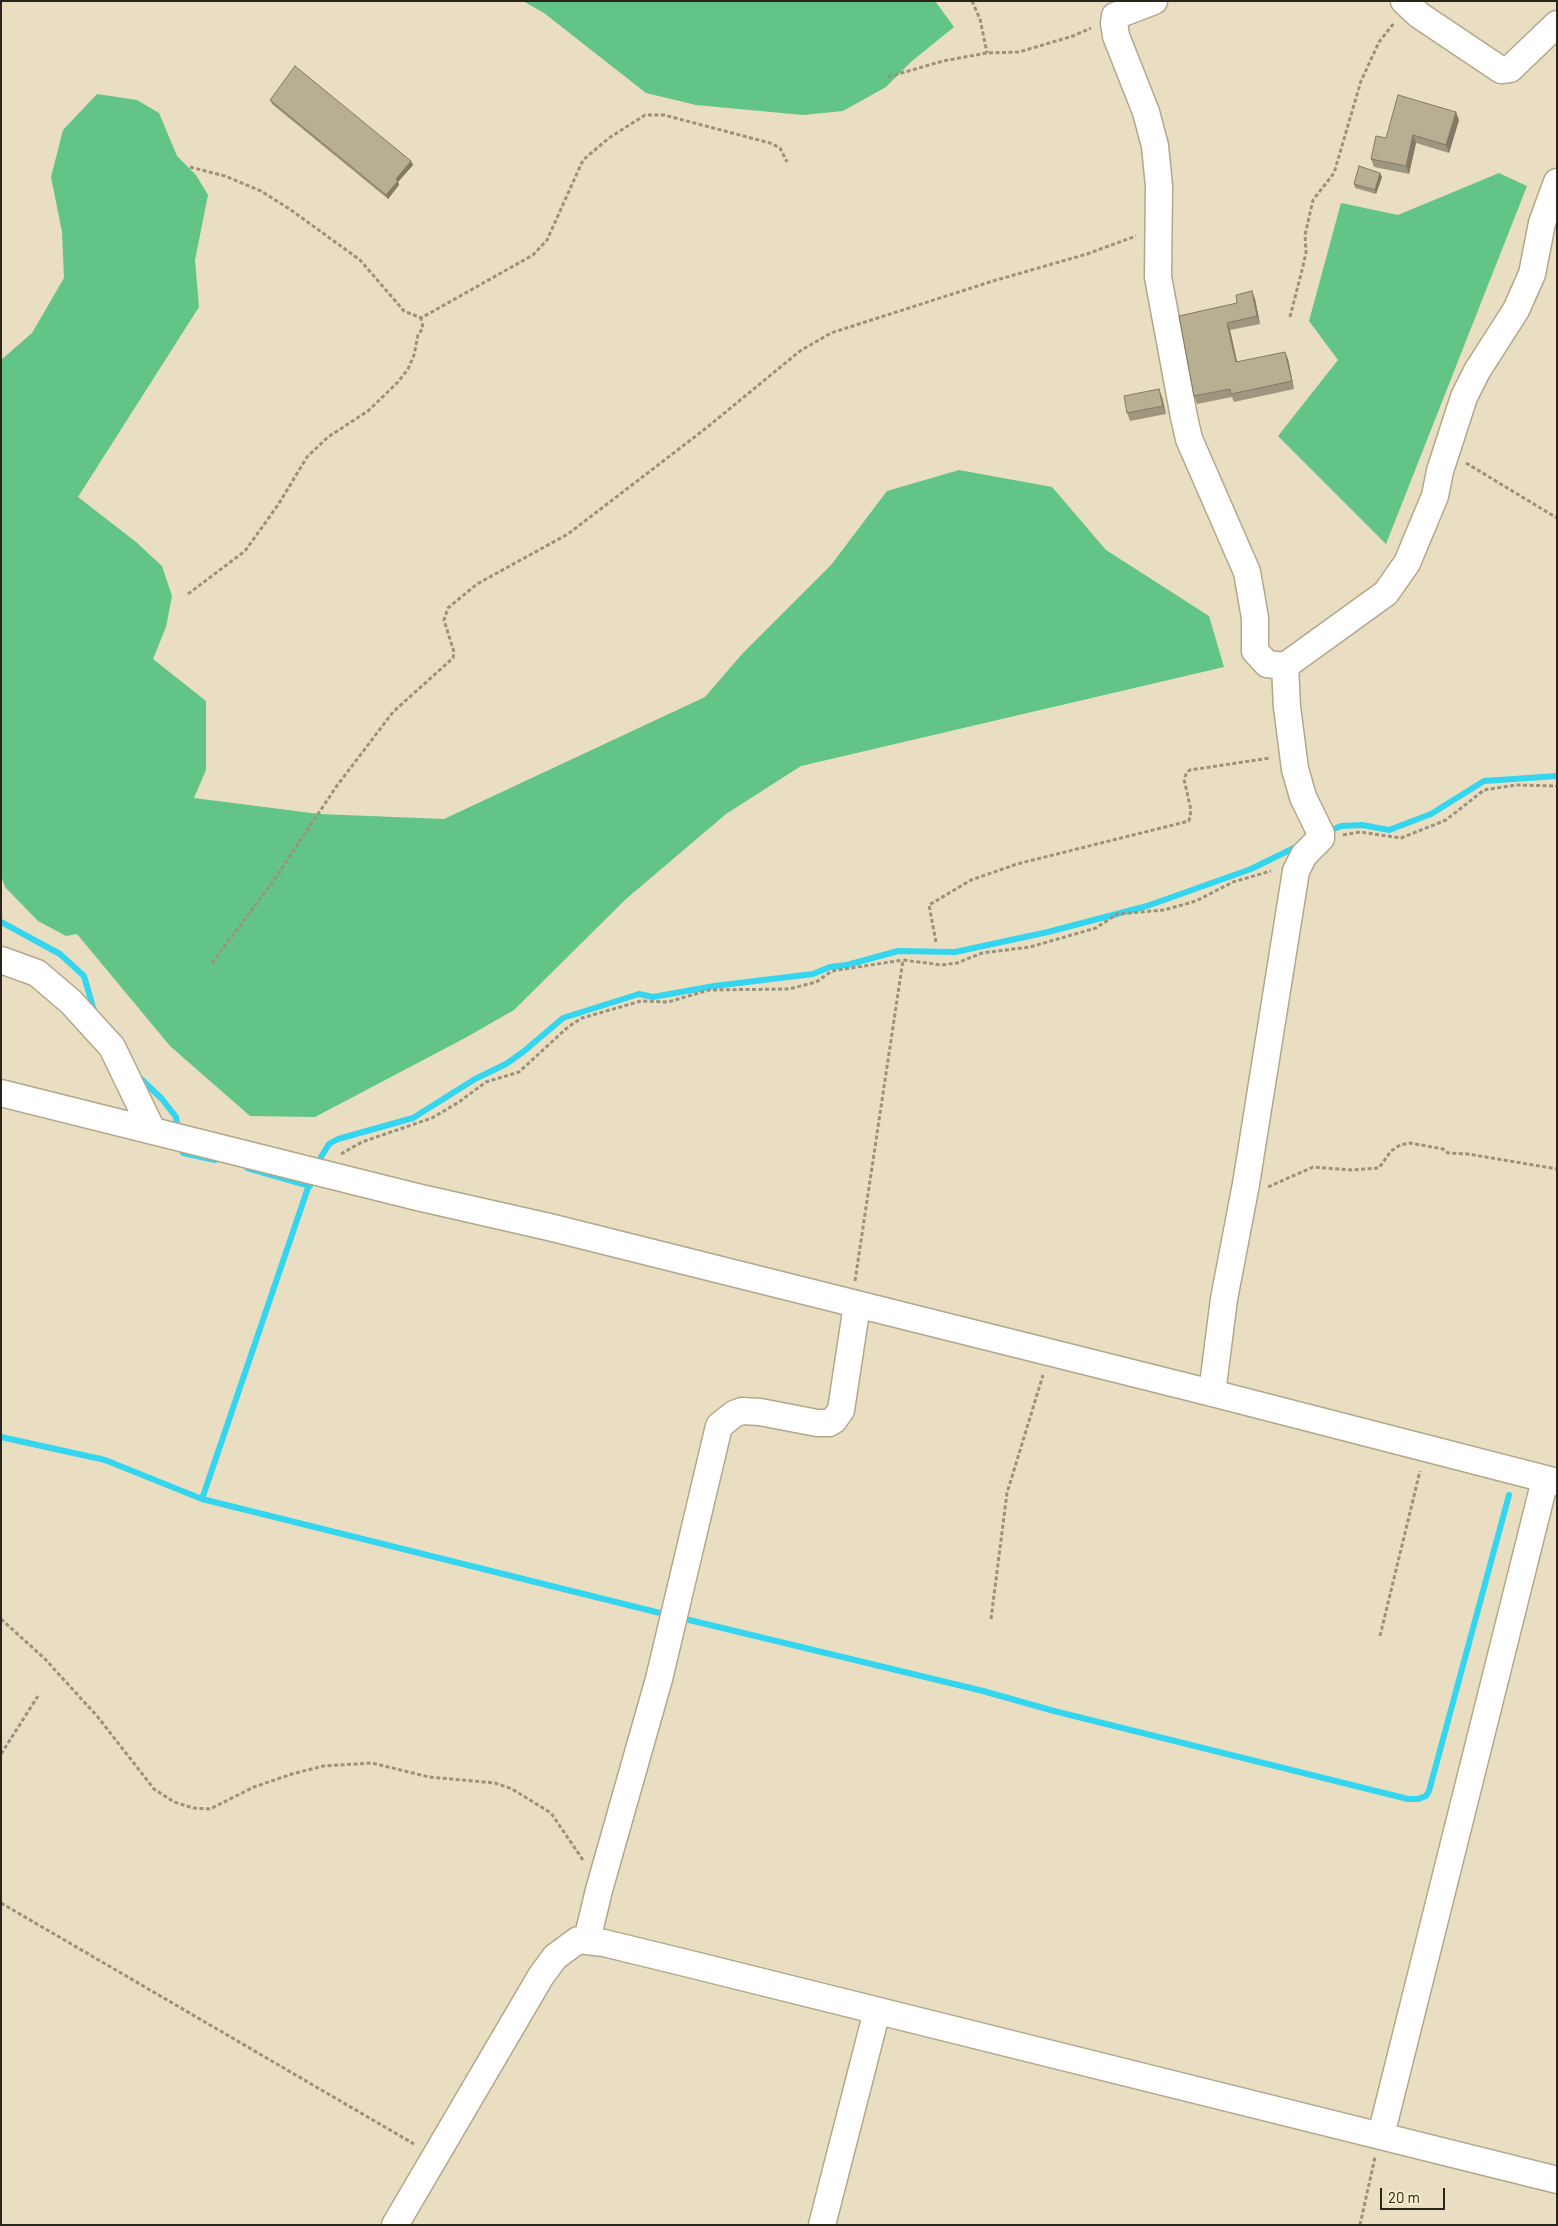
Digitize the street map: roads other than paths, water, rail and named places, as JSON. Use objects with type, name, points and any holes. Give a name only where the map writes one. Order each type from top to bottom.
[{"type":"street","points":[[1154,1],[1115,16],[1114,23],[1116,36],[1152,129],[1159,186],[1156,260],[1160,297],[1189,439],[1247,572],[1254,618],[1255,652],[1267,664],[1285,666],[1366,609],[1386,593],[1397,579],[1422,528],[1434,496],[1464,397],[1477,371],[1516,310],[1532,274],[1542,223],[1557,182]]},
{"type":"street","points":[[1406,3],[1495,68],[1505,70],[1510,69],[1557,24]]},
{"type":"street","points":[[1212,1393],[1224,1299],[1246,1184],[1298,865],[1304,855],[1321,838],[1320,828],[1303,797],[1293,754],[1285,666]]},
{"type":"street","points":[[1,960],[37,973],[71,1002],[112,1047],[152,1130]]},
{"type":"street","points":[[1,1093],[417,1197],[549,1227],[1509,1468],[1551,1481],[1380,2135]]},
{"type":"street","points":[[588,1940],[599,1890],[659,1678],[719,1426],[734,1414],[742,1412],[760,1412],[817,1424],[829,1423],[834,1420],[841,1410],[857,1305]]},
{"type":"street","points":[[396,2225],[550,1964],[572,1943],[578,1940],[588,1940],[1557,2180]]},
{"type":"street","points":[[822,2225],[877,2011]]},
{"type":"waterway","points":[[1327,832],[1341,826],[1362,825],[1389,830],[1431,814],[1484,781],[1557,776]]},
{"type":"waterway","points":[[316,1165],[329,1144],[338,1139],[413,1118],[475,1079],[506,1064],[563,1018],[639,994],[653,997],[714,986],[813,974],[830,967],[847,965],[898,951],[955,952],[1048,932],[1147,906],[1251,869],[1300,845]]},
{"type":"waterway","points":[[1,922],[60,954],[84,976],[95,1014]]},
{"type":"waterway","points":[[137,1075],[162,1099],[176,1117],[178,1132]]},
{"type":"waterway","points":[[180,1144],[183,1153],[215,1160]]},
{"type":"waterway","points":[[247,1168],[310,1186]]},
{"type":"waterway","points":[[202,1499],[312,1176]]},
{"type":"waterway","points":[[1,1437],[105,1460],[202,1499],[668,1615]]},
{"type":"waterway","points":[[681,1618],[983,1691],[1054,1711],[1408,1799],[1418,1799],[1426,1796],[1429,1791],[1509,1495]]}]
